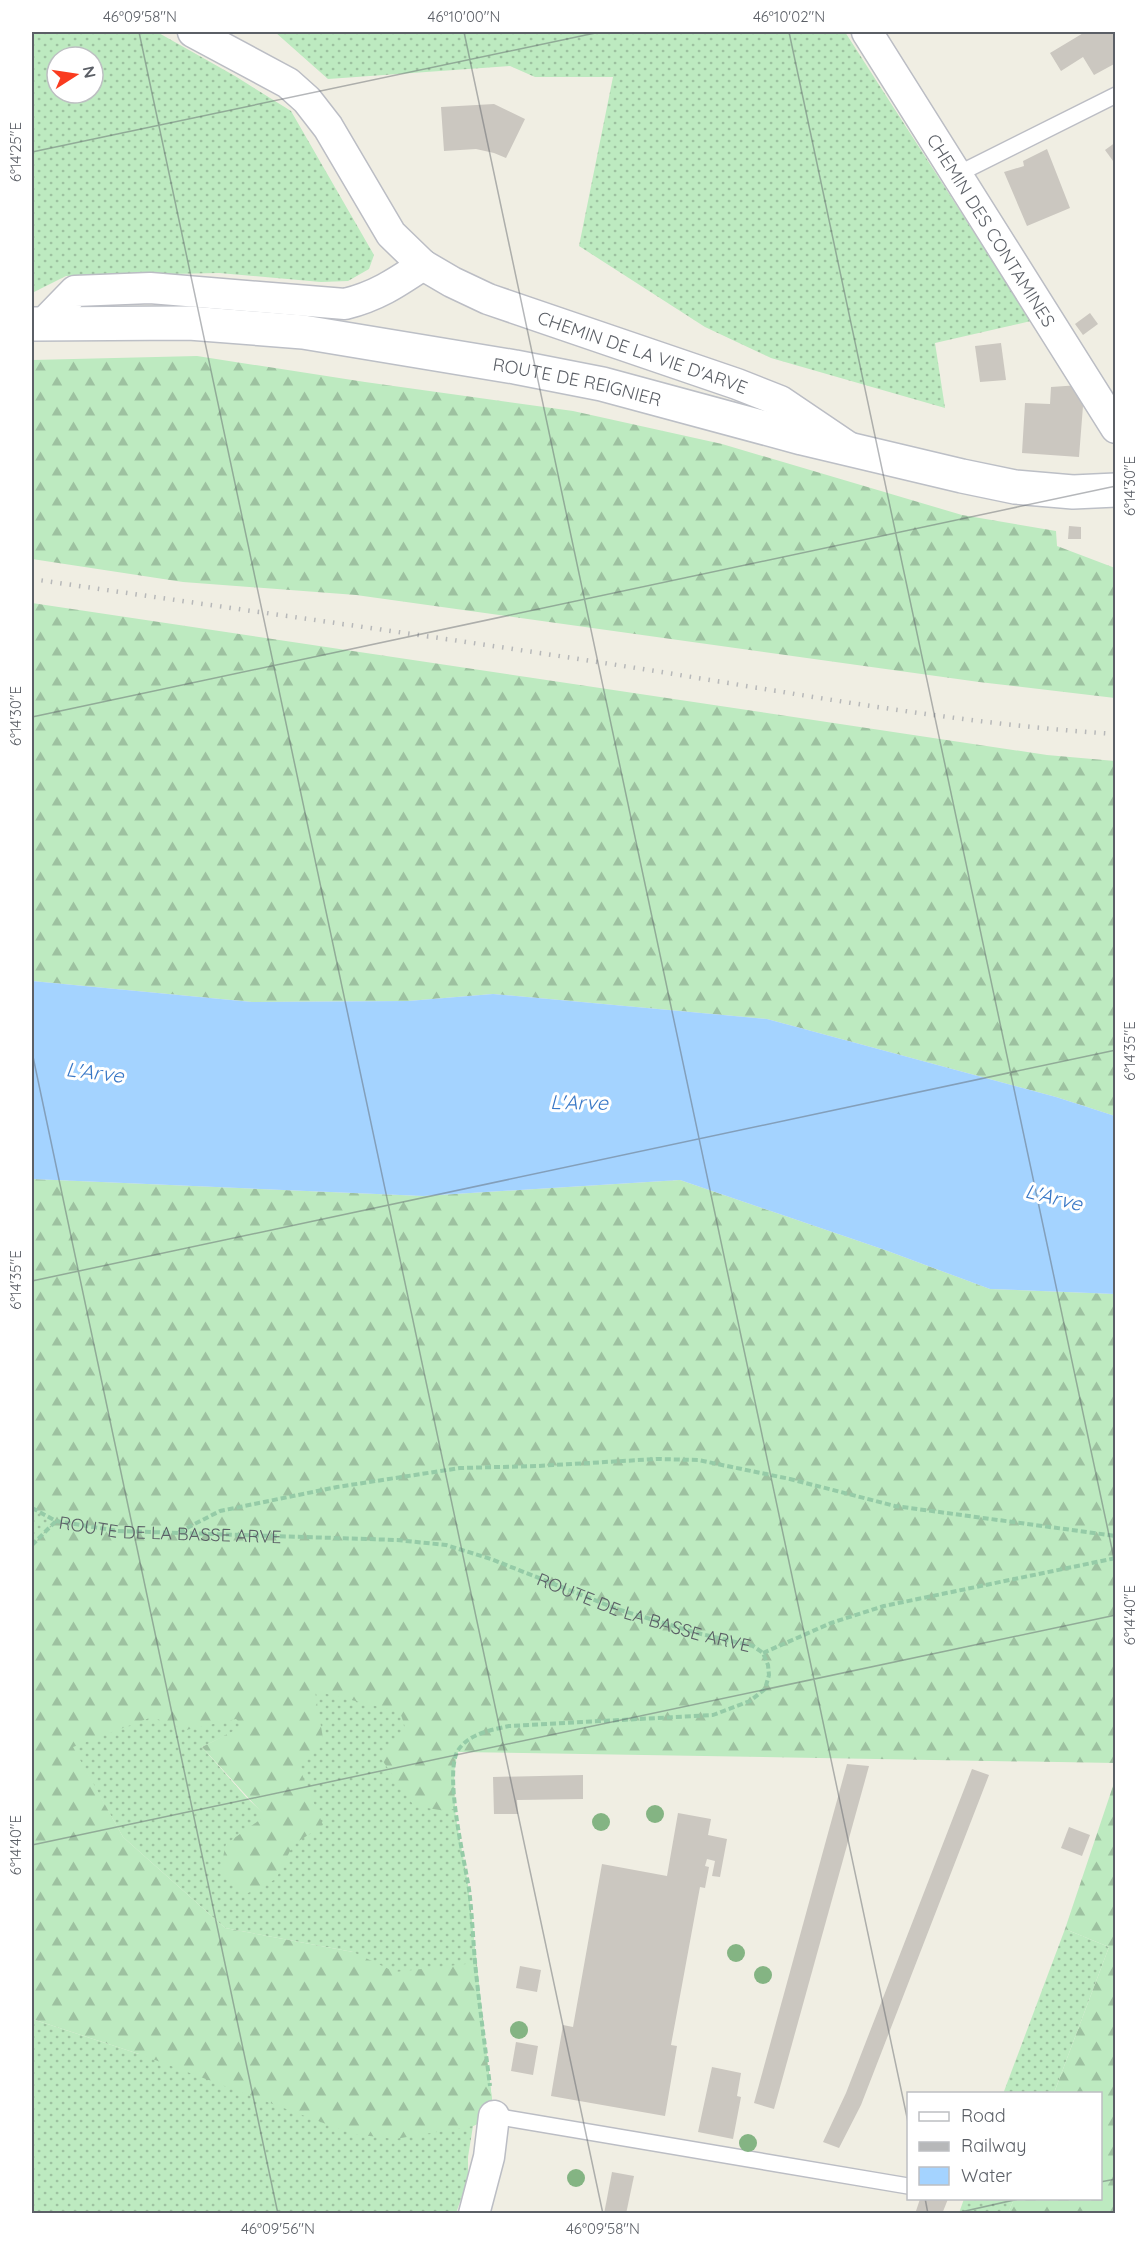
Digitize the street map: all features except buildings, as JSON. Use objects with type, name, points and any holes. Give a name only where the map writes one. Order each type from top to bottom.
[{"type":"main road","name":"ROUTE DE REIGNIER","points":[[37,324],[189,323],[303,332],[515,366],[602,384],[856,452],[1015,487],[1073,492],[1116,490]]},
{"type":"street","name":"CHEMIN DE LA VIE D'ARVE","points":[[193,32],[288,83],[307,100],[328,127],[391,234],[423,265],[488,299],[737,384],[780,401],[856,452]]},
{"type":"street","name":"CHEMIN DES CONTAMINES","points":[[867,32],[1116,428]]},
{"type":"street","points":[[37,324],[75,291],[150,288],[345,304],[383,291],[423,265]]},
{"type":"street","points":[[474,2214],[489,2157],[494,2116]]},
{"type":"lane","points":[[956,175],[1116,96]]},
{"type":"lane","points":[[494,2116],[907,2186]]},
{"type":"path","points":[[177,1533],[220,1511],[319,1490],[449,1470],[698,1460],[790,1479],[895,1506],[1116,1536]]},
{"type":"path","name":"ROUTE DE LA BASSE ARVE","points":[[32,1509],[56,1521],[118,1531],[397,1540],[446,1545],[491,1559],[617,1609],[697,1633],[744,1643],[763,1653],[769,1675],[765,1689],[750,1701],[713,1715],[509,1726],[484,1731],[458,1752],[454,1766],[455,1809],[469,1890],[475,1963],[494,2116]]},
{"type":"path","points":[[32,1545],[56,1521]]},
{"type":"path","points":[[763,1653],[831,1623],[884,1606],[1116,1558]]},
{"type":"green space","points":[[32,32],[157,32],[291,111],[374,255],[369,269],[348,281],[321,282],[219,273],[66,276],[32,293]]},
{"type":"green space","points":[[275,32],[845,32],[1031,321],[935,343],[945,408],[771,358],[705,327],[579,246],[613,77],[535,77],[510,66],[328,79]]},
{"type":"green space","points":[[197,356],[573,411],[722,444],[962,515],[1056,531],[1057,546],[1115,568],[1115,698],[979,682],[356,595],[183,582],[32,559],[32,360]]},
{"type":"green space","points":[[32,603],[1047,755],[1115,761],[1115,1116],[1056,1097],[767,1019],[493,994],[408,1001],[252,1002],[32,981],[32,762],[34,761]]},
{"type":"green space","points":[[32,1179],[423,1196],[680,1180],[885,1250],[990,1289],[1115,1294],[1115,1763],[458,1752],[454,1766],[455,1809],[440,1810],[414,1806],[380,1757],[405,1727],[400,1712],[315,1691],[324,1744],[299,1767],[323,1825],[293,1845],[276,1879],[244,1895],[230,1883],[224,1873],[223,1861],[226,1844],[265,1816],[202,1747],[243,1726],[236,1719],[186,1730],[152,1717],[73,1747],[123,1837],[225,1928],[353,1952],[395,1972],[475,1963],[494,2116],[473,2126],[395,2139],[353,2134],[139,2054],[32,2019],[32,1545],[56,1522],[32,1508]]},
{"type":"green space","points":[[32,1508],[56,1521],[432,1597],[458,1752],[454,1805],[467,1875],[494,2116],[473,2126],[468,2157],[468,2180],[456,2213],[32,2213],[32,2019],[139,2054],[353,1952],[225,1928],[123,1837],[72,1747],[32,1745]],"holes":[[[243,1727],[266,1816],[246,1797],[202,1747]]]},
{"type":"green space","points":[[1115,1780],[1115,2213],[1008,2213],[1014,2200],[1102,2200],[1102,2092],[1054,2092],[1109,1947],[1065,1929]]},
{"type":"green space","points":[[1065,1929],[1109,1947],[1054,2092],[1004,2092]]},
{"type":"green space","points":[[963,2200],[1014,2200],[1008,2213],[959,2213]]},
{"type":"water","name":"L'Arve","points":[[32,981],[252,1002],[408,1001],[493,994],[767,1019],[1056,1097],[1115,1116],[1115,1294],[990,1289],[885,1250],[680,1180],[423,1196],[32,1179]]},
{"type":"railway","points":[[32,579],[485,645],[935,715],[1116,734]]}]
